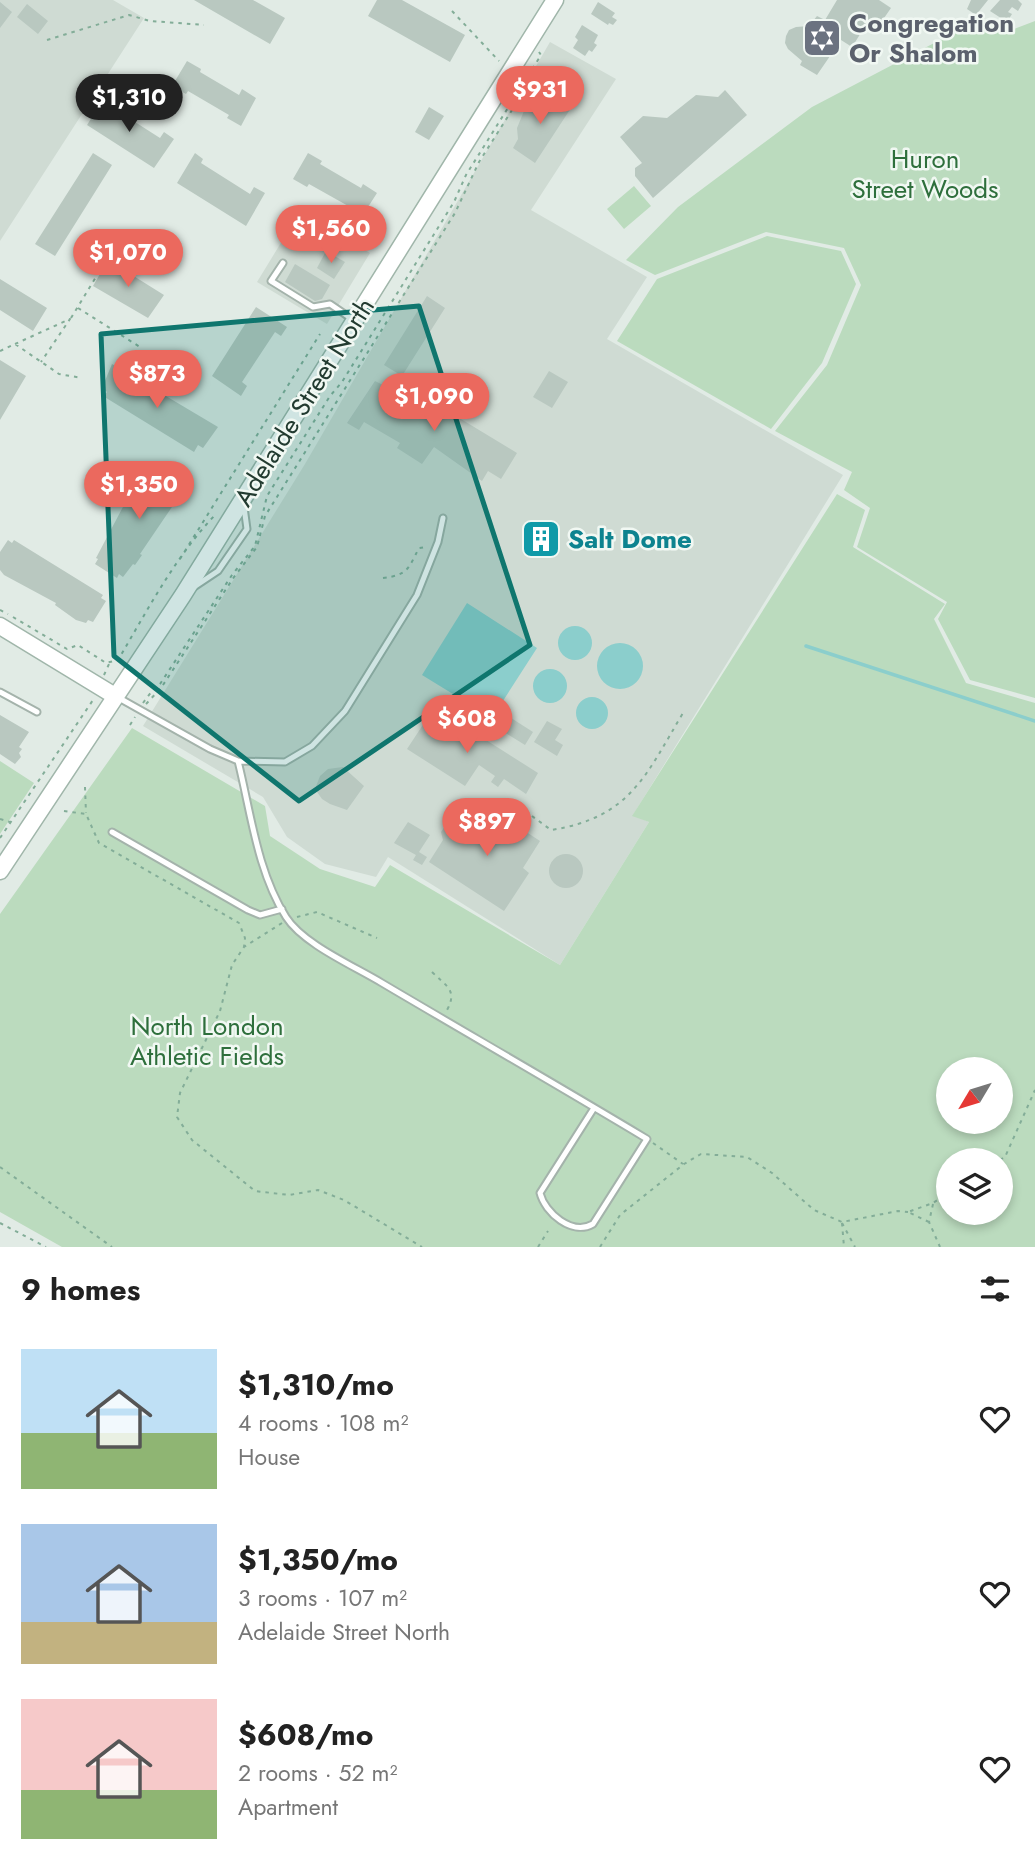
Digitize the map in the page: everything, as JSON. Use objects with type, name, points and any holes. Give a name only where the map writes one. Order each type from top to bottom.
[{"type":"main road","name":"Adelaide Street North","points":[[0,871],[183,595],[555,0]]},
{"type":"main road","points":[[0,626],[97,692],[115,696]]},
{"type":"lane","points":[[283,263],[271,281],[313,307],[330,304],[355,320]]},
{"type":"lane","points":[[115,696],[210,750],[238,761],[285,762],[312,746],[345,711],[417,596],[436,546],[443,518]]},
{"type":"lane","points":[[0,692],[37,712]]},
{"type":"lane","points":[[238,761],[267,878],[288,920],[310,940],[647,1139],[593,1224],[584,1229],[574,1227],[553,1215],[543,1204],[540,1192],[594,1108]]},
{"type":"lane","points":[[112,832],[248,910],[260,915],[282,909]]},
{"type":"path","points":[[452,11],[501,63]]},
{"type":"path","points":[[47,40],[129,15],[150,21],[204,26]]},
{"type":"path","points":[[140,709],[255,545],[267,496],[330,396],[342,382],[454,202],[466,175],[541,55],[530,40]]},
{"type":"path","points":[[140,709],[161,688],[234,577],[257,547],[265,516],[455,213],[479,162],[528,85]]},
{"type":"path","points":[[41,362],[113,249]]},
{"type":"path","points":[[77,307],[139,347]]},
{"type":"path","points":[[0,351],[70,319]]},
{"type":"path","points":[[0,845],[97,692],[109,664],[118,660],[320,334]]},
{"type":"path","points":[[15,344],[59,374],[82,378]]},
{"type":"path","points":[[167,580],[201,530],[221,510]]},
{"type":"path","points":[[383,578],[405,572],[419,548],[436,546]]},
{"type":"path","points":[[0,610],[67,649],[78,645],[106,663],[118,660]]},
{"type":"path","points":[[532,816],[551,830],[568,828],[602,815],[632,793],[642,782],[683,713]]},
{"type":"path","points":[[85,788],[86,814],[99,843],[241,926]]},
{"type":"path","points":[[64,811],[86,814]]},
{"type":"path","points":[[0,820],[13,823]]},
{"type":"path","points":[[0,838],[13,823]]},
{"type":"path","points":[[244,947],[288,920],[317,912],[377,938]]},
{"type":"path","points":[[242,921],[241,926],[246,938],[244,947],[232,965],[220,1011],[180,1093],[177,1117],[192,1140],[255,1191],[289,1195],[318,1191],[344,1200],[422,1247]]},
{"type":"path","points":[[432,972],[452,992],[452,1000],[442,1018]]},
{"type":"path","points":[[1008,1148],[1035,1090]]},
{"type":"path","points":[[647,1139],[684,1164]]},
{"type":"path","points":[[600,1247],[620,1215],[684,1164],[701,1154],[747,1157],[772,1173],[814,1210],[842,1222],[908,1212],[936,1201]]},
{"type":"path","points":[[0,1167],[112,1247]]},
{"type":"path","points":[[933,1203],[929,1222],[940,1247]]},
{"type":"path","points":[[908,1212],[929,1222]]},
{"type":"path","points":[[842,1222],[844,1247]]},
{"type":"path","points":[[842,1222],[855,1247]]},
{"type":"path","points":[[0,1223],[46,1247]]},
{"type":"path","points":[[538,1247],[548,1231]]},
{"type":"highlighted area","points":[[419,306],[530,645],[299,801],[114,656],[101,334]]},
{"type":"shaded area","points":[[0,0],[113,0],[144,18],[0,241]]},
{"type":"shaded area","points":[[550,42],[616,79],[531,210],[647,277],[607,339],[843,475],[633,815],[649,822],[560,965],[388,857],[376,877],[325,864],[287,837],[263,797],[143,726],[305,464]]},
{"type":"shaded area","points":[[301,210],[370,253],[327,324],[257,282]]},
{"type":"green space","name":"Huron Street Woods","points":[[980,19],[1003,33],[1035,21],[1035,698],[970,680],[938,619],[947,602],[857,547],[870,508],[844,490],[852,472],[775,431],[827,365],[861,285],[844,248],[766,232],[655,275],[626,260],[678,207],[812,107]]},
{"type":"green space","points":[[634,186],[651,206],[624,229],[607,209]]},
{"type":"green space","points":[[767,236],[841,251],[856,284],[822,363],[771,429],[617,341],[657,279]]},
{"type":"green space","name":"North London Athletic Fields","points":[[837,494],[865,510],[853,547],[945,604],[934,619],[966,683],[1035,703],[1035,1247],[62,1247],[0,1212],[0,914],[132,728],[265,806],[270,836],[320,869],[375,887],[390,865],[560,965],[649,822],[632,816]]},
{"type":"green space","points":[[0,761],[34,783],[0,834]]},
{"type":"water","points":[[467,603],[537,648],[492,718],[422,675]]},
{"type":"water","points":[[575,626],[587,631],[592,643],[587,655],[575,660],[563,655],[558,643],[563,631]]},
{"type":"water","points":[[620,643],[636,650],[643,666],[636,682],[620,689],[604,682],[597,666],[604,650]]},
{"type":"water","points":[[550,669],[562,674],[567,686],[562,698],[550,703],[538,698],[533,686],[538,674]]},
{"type":"water","points":[[592,697],[604,701],[608,713],[604,725],[592,729],[580,725],[576,713],[580,701]]},
{"type":"building","points":[[194,0],[253,0],[285,18],[270,44]]},
{"type":"building","points":[[377,0],[402,0],[465,35],[450,62],[368,16]]},
{"type":"building","name":"Congregation Or Shalom","points":[[837,0],[879,0],[891,8],[873,34],[864,28],[852,47],[841,40],[817,75],[800,65],[802,61],[785,43],[786,36],[789,30],[809,26],[817,16],[825,20]]},
{"type":"building","points":[[971,0],[988,0],[976,15],[967,9]]},
{"type":"building","points":[[1000,0],[1018,0],[1022,4],[1018,11],[1012,7],[1008,12],[1012,14],[1007,22],[990,11]]},
{"type":"building","points":[[0,2],[12,12],[0,28]]},
{"type":"building","points":[[598,2],[615,13],[612,17],[617,20],[613,25],[608,25],[591,14]]},
{"type":"building","points":[[27,4],[48,21],[38,34],[17,17]]},
{"type":"building","points":[[582,25],[598,35],[594,43],[597,45],[585,56],[573,48],[578,40],[575,37]]},
{"type":"building","points":[[187,61],[239,95],[242,89],[256,98],[241,126],[227,118],[229,115],[188,91],[186,94],[172,86]]},
{"type":"building","points":[[725,90],[747,115],[653,198],[635,176],[635,168],[642,163],[620,137],[643,116],[667,118],[696,95],[718,97]]},
{"type":"building","points":[[547,91],[571,108],[535,163],[513,148],[518,139],[517,128],[524,111],[541,102]]},
{"type":"building","points":[[106,96],[113,101],[110,106],[160,138],[164,132],[174,139],[154,168],[87,125]]},
{"type":"building","points":[[429,107],[444,116],[429,140],[415,132]]},
{"type":"building","points":[[93,153],[112,165],[55,256],[35,244]]},
{"type":"building","points":[[195,153],[203,159],[201,163],[250,194],[254,187],[265,193],[246,226],[177,183]]},
{"type":"building","points":[[308,153],[322,161],[320,164],[361,188],[363,184],[377,193],[361,218],[348,211],[350,207],[309,184],[307,187],[293,179]]},
{"type":"building","points":[[326,251],[345,262],[334,279],[317,268]]},
{"type":"building","points":[[108,260],[164,295],[148,318],[93,286]]},
{"type":"building","points":[[295,264],[330,285],[322,299],[315,301],[285,282]]},
{"type":"building","points":[[0,279],[47,308],[33,331],[0,310]]},
{"type":"building","points":[[427,296],[445,308],[402,376],[384,365]]},
{"type":"building","points":[[256,307],[287,327],[281,336],[275,332],[242,382],[247,386],[241,396],[212,376]]},
{"type":"building","points":[[0,360],[26,376],[0,420]]},
{"type":"building","points":[[112,364],[218,427],[203,448],[198,445],[194,452],[103,396],[107,392],[102,388]]},
{"type":"building","points":[[549,371],[568,382],[552,408],[533,397]]},
{"type":"building","points":[[375,381],[385,386],[379,396],[416,416],[432,392],[456,407],[451,413],[517,453],[501,479],[488,471],[482,481],[434,447],[422,464],[397,448],[400,443],[364,422],[359,430],[347,423]]},
{"type":"building","points":[[157,465],[183,482],[176,501],[140,554],[142,555],[123,577],[119,574],[117,578],[95,564],[98,559],[96,558],[124,505],[148,472]]},
{"type":"building","name":"Salt Dome","points":[[541,521],[554,526],[559,539],[554,552],[541,557],[528,552],[523,539],[528,526]]},
{"type":"building","points":[[8,540],[12,543],[14,540],[103,595],[101,598],[106,601],[93,622],[76,620],[55,605],[56,603],[4,575],[0,570],[0,552]]},
{"type":"building","points":[[432,711],[472,737],[475,733],[538,773],[526,794],[504,779],[498,787],[491,782],[495,776],[479,765],[465,786],[407,749]]},
{"type":"building","points":[[0,715],[29,732],[19,747],[22,749],[19,753],[21,757],[15,764],[0,754]]},
{"type":"building","points":[[508,716],[533,732],[525,745],[499,729]]},
{"type":"building","points":[[547,721],[562,729],[555,740],[563,745],[557,756],[534,742]]},
{"type":"building","points":[[343,767],[364,786],[347,810],[322,799],[315,789],[320,776],[328,769]]},
{"type":"building","points":[[496,812],[540,841],[523,868],[529,873],[504,911],[429,862],[443,840],[441,832],[450,819],[464,827],[471,816],[478,820],[471,831],[481,837]]},
{"type":"building","points":[[408,822],[430,835],[419,852],[427,857],[422,865],[413,860],[416,855],[394,843]]},
{"type":"building","points":[[566,854],[578,859],[583,871],[578,883],[566,888],[554,883],[549,871],[554,859]]},
{"type":"waterway","points":[[806,646],[1035,721]]},
{"type":"place","name":"Congregation Or Shalom","points":[[822,38]]},
{"type":"place","name":"Salt Dome","points":[[541,539]]}]
